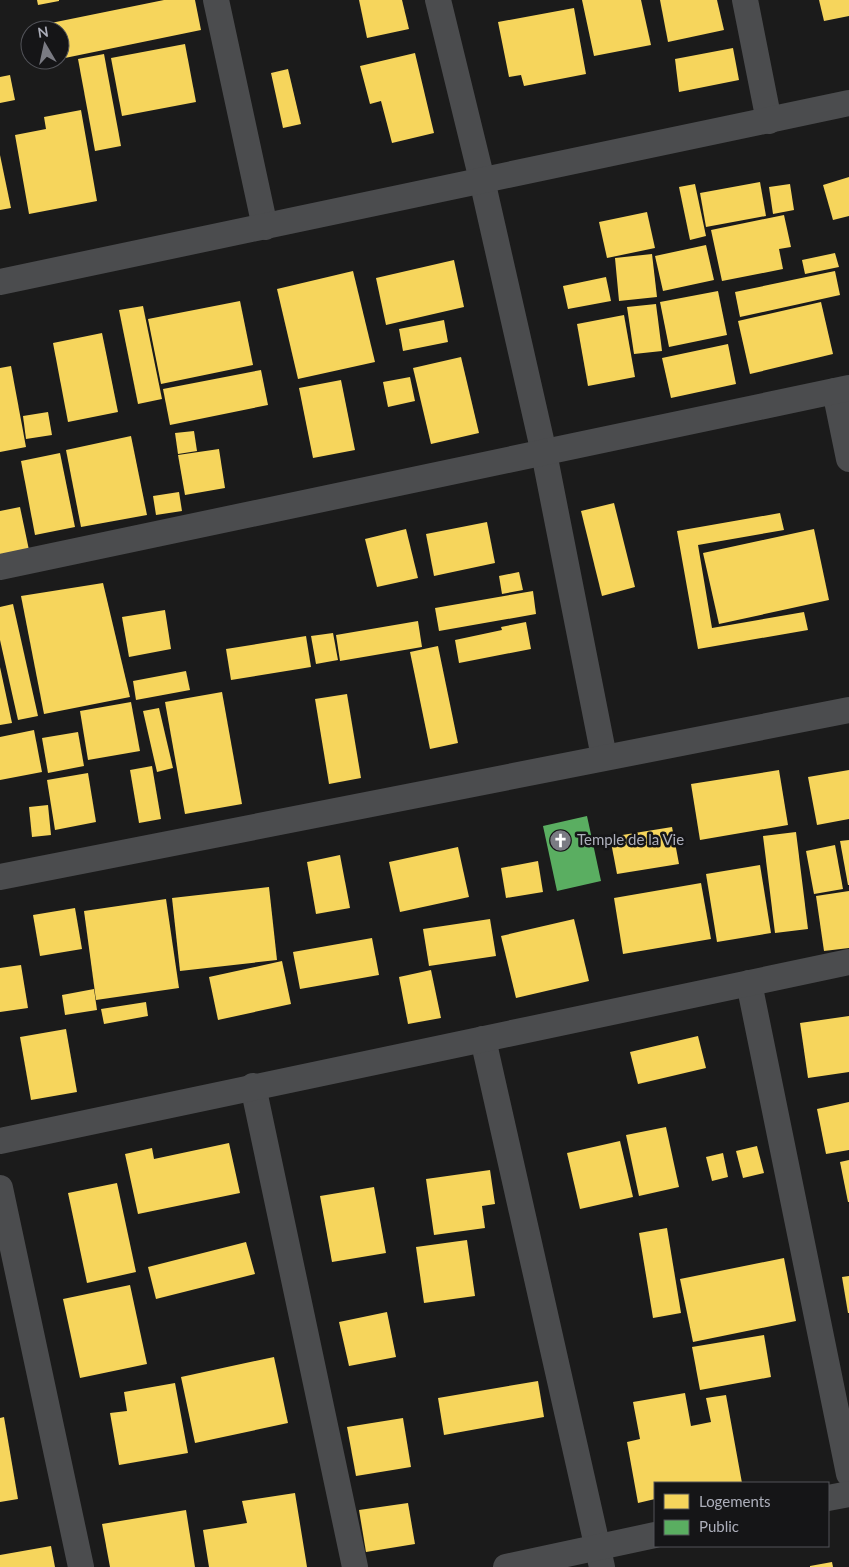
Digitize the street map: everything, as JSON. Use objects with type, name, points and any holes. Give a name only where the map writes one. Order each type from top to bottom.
[{"type":"street","points":[[216,0],[265,227]]},
{"type":"street","points":[[438,0],[482,180],[544,453],[604,757]]},
{"type":"street","points":[[745,0],[770,121]]},
{"type":"street","points":[[0,282],[849,103]]},
{"type":"street","points":[[0,567],[842,390],[849,459]]},
{"type":"street","points":[[0,877],[849,710]]},
{"type":"street","points":[[0,1141],[253,1086],[849,962]]},
{"type":"street","points":[[749,983],[849,1474]]},
{"type":"street","points":[[483,1039],[600,1557]]},
{"type":"street","points":[[253,1086],[355,1567]]},
{"type":"street","points":[[0,1188],[81,1567]]},
{"type":"street","points":[[829,1498],[849,1494]]},
{"type":"street","points":[[506,1567],[600,1557],[654,1535]]},
{"type":"building: Logements","points":[[37,0],[59,0],[59,1],[38,5]]},
{"type":"building: Logements","points":[[164,0],[195,0],[201,30],[70,57],[70,20],[66,20]]},
{"type":"building: Logements","points":[[359,0],[402,0],[409,29],[367,38]]},
{"type":"building: Logements","points":[[582,0],[641,0],[651,45],[594,56]]},
{"type":"building: Logements","points":[[660,0],[717,0],[724,30],[668,42]]},
{"type":"building: Logements","points":[[819,0],[849,0],[849,16],[824,21]]},
{"type":"building: Logements","points":[[574,8],[586,74],[524,86],[521,75],[509,77],[498,22]]},
{"type":"building: Logements","points":[[185,44],[196,102],[122,116],[111,58]]},
{"type":"building: Logements","points":[[733,48],[739,80],[679,92],[675,59]]},
{"type":"building: Logements","points":[[415,53],[434,133],[392,143],[381,101],[370,104],[360,66]]},
{"type":"building: Logements","points":[[104,54],[121,146],[95,151],[78,59]]},
{"type":"building: Logements","points":[[288,69],[301,124],[283,128],[271,73]]},
{"type":"building: Logements","points":[[10,75],[15,100],[0,103],[0,77]]},
{"type":"building: Logements","points":[[81,110],[97,201],[29,214],[15,135],[46,129],[44,117]]},
{"type":"building: Logements","points":[[0,155],[11,208],[0,210]]},
{"type":"building: Logements","points":[[849,177],[849,216],[833,220],[823,185]]},
{"type":"building: Logements","points":[[760,182],[766,216],[706,227],[700,193]]},
{"type":"building: Logements","points":[[695,184],[706,236],[690,240],[679,187]]},
{"type":"building: Logements","points":[[790,184],[794,210],[773,214],[769,187]]},
{"type":"building: Logements","points":[[647,212],[655,248],[607,258],[599,222]]},
{"type":"building: Logements","points":[[784,215],[791,247],[779,249],[783,269],[722,281],[711,230]]},
{"type":"building: Logements","points":[[706,245],[714,280],[663,291],[655,256]]},
{"type":"building: Logements","points":[[835,253],[839,267],[805,274],[802,260]]},
{"type":"building: Logements","points":[[652,254],[657,297],[619,301],[615,258]]},
{"type":"building: Logements","points":[[454,260],[464,307],[386,325],[376,278]]},
{"type":"building: Logements","points":[[353,271],[375,362],[298,379],[277,289]]},
{"type":"building: Logements","points":[[835,271],[840,295],[740,317],[735,292]]},
{"type":"building: Logements","points":[[606,277],[611,301],[568,309],[563,286]]},
{"type":"building: Logements","points":[[718,291],[727,335],[669,347],[660,302]]},
{"type":"building: Logements","points":[[240,301],[253,365],[161,384],[148,319]]},
{"type":"building: Logements","points":[[821,302],[833,354],[750,374],[738,321]]},
{"type":"building: Logements","points":[[656,304],[662,351],[634,354],[627,307]]},
{"type":"building: Logements","points":[[143,306],[162,399],[138,404],[119,310]]},
{"type":"building: Logements","points":[[624,315],[635,377],[588,386],[577,324]]},
{"type":"building: Logements","points":[[444,320],[448,342],[403,351],[399,329]]},
{"type":"building: Logements","points":[[102,333],[118,412],[68,422],[53,343]]},
{"type":"building: Logements","points":[[728,344],[736,384],[671,398],[662,358]]},
{"type":"building: Logements","points":[[461,357],[479,433],[431,444],[413,368]]},
{"type":"building: Logements","points":[[11,366],[26,447],[0,452],[0,368]]},
{"type":"building: Logements","points":[[261,370],[268,405],[170,425],[163,389]]},
{"type":"building: Logements","points":[[410,377],[415,401],[388,407],[383,382]]},
{"type":"building: Logements","points":[[341,380],[355,450],[313,458],[299,388]]},
{"type":"building: Logements","points":[[48,412],[52,435],[26,439],[23,416]]},
{"type":"building: Logements","points":[[194,431],[197,451],[178,454],[175,433]]},
{"type":"building: Logements","points":[[131,436],[147,515],[81,527],[66,450]]},
{"type":"building: Logements","points":[[219,449],[225,488],[185,495],[178,455]]},
{"type":"building: Logements","points":[[60,453],[75,527],[35,535],[21,461]]},
{"type":"building: Logements","points":[[179,492],[182,511],[156,515],[153,496]]},
{"type":"building: Logements","points":[[614,503],[635,587],[602,596],[581,511]]},
{"type":"building: Logements","points":[[20,507],[29,550],[0,555],[0,511]]},
{"type":"building: Logements","points":[[780,513],[784,530],[698,545],[712,628],[804,612],[808,630],[698,649],[677,531]]},
{"type":"building: Logements","points":[[487,522],[495,563],[434,576],[426,534]]},
{"type":"building: Logements","points":[[406,529],[418,578],[377,587],[365,539]]},
{"type":"building: Logements","points":[[814,529],[829,600],[719,624],[703,553]]},
{"type":"building: Logements","points":[[519,572],[523,590],[502,594],[499,576]]},
{"type":"building: Logements","points":[[103,583],[130,697],[44,714],[21,596]]},
{"type":"building: Logements","points":[[533,591],[536,614],[439,631],[435,608]]},
{"type":"building: Logements","points":[[13,604],[38,716],[18,720],[0,640],[0,607]]},
{"type":"building: Logements","points":[[165,610],[171,649],[129,657],[122,617]]},
{"type":"building: Logements","points":[[418,621],[422,647],[340,661],[336,635]]},
{"type":"building: Logements","points":[[526,622],[531,649],[459,663],[455,640],[502,630],[501,627]]},
{"type":"building: Logements","points":[[333,633],[338,660],[316,664],[311,636]]},
{"type":"building: Logements","points":[[306,636],[311,667],[231,680],[226,649]]},
{"type":"building: Logements","points":[[438,646],[458,743],[430,749],[410,652]]},
{"type":"building: Logements","points":[[0,667],[12,723],[0,725]]},
{"type":"building: Logements","points":[[186,671],[190,690],[136,700],[133,681]]},
{"type":"building: Logements","points":[[222,692],[242,804],[185,814],[165,702]]},
{"type":"building: Logements","points":[[347,694],[361,778],[329,784],[315,699]]},
{"type":"building: Logements","points":[[131,702],[140,751],[88,760],[80,711]]},
{"type":"building: Logements","points":[[159,708],[173,768],[157,772],[143,711]]},
{"type":"building: Logements","points":[[34,730],[42,772],[0,780],[0,737]]},
{"type":"building: Logements","points":[[78,732],[84,766],[48,773],[42,738]]},
{"type":"building: Logements","points":[[152,766],[161,819],[139,823],[130,770]]},
{"type":"building: Logements","points":[[779,770],[788,825],[700,840],[691,784]]},
{"type":"building: Logements","points":[[849,770],[849,819],[817,825],[808,777]]},
{"type":"building: Logements","points":[[88,773],[96,822],[55,830],[47,780]]},
{"type":"building: Logements","points":[[48,805],[51,835],[32,837],[29,807]]},
{"type":"building: Logements","points":[[672,827],[679,864],[617,874],[610,837]]},
{"type":"building: Logements","points":[[796,832],[808,929],[775,933],[763,836]]},
{"type":"building: Logements","points":[[849,840],[849,885],[848,885],[840,841]]},
{"type":"building: Logements","points":[[835,845],[843,889],[814,894],[806,851]]},
{"type":"building: Logements","points":[[458,847],[469,897],[400,912],[389,862]]},
{"type":"building: Logements","points":[[340,855],[350,908],[316,914],[307,862]]},
{"type":"building: Logements","points":[[538,861],[543,892],[506,898],[501,868]]},
{"type":"building: Logements","points":[[760,865],[771,933],[717,942],[706,874]]},
{"type":"building: Logements","points":[[701,883],[711,939],[623,954],[614,898]]},
{"type":"building: Logements","points":[[269,887],[277,960],[180,971],[172,898]]},
{"type":"building: Logements","points":[[849,891],[849,948],[824,951],[816,896]]},
{"type":"building: Logements","points":[[166,899],[179,988],[96,1000],[84,911]]},
{"type":"building: Logements","points":[[75,908],[82,949],[40,956],[33,915]]},
{"type":"building: Logements","points":[[490,919],[496,956],[429,966],[423,929]]},
{"type":"building: Logements","points":[[574,919],[589,981],[516,998],[501,936]]},
{"type":"building: Logements","points":[[372,938],[379,975],[300,989],[293,952]]},
{"type":"building: Logements","points":[[282,961],[291,1004],[218,1020],[209,977]]},
{"type":"building: Logements","points":[[21,965],[28,1008],[0,1012],[0,968]]},
{"type":"building: Logements","points":[[431,970],[441,1018],[408,1024],[399,977]]},
{"type":"building: Logements","points":[[94,989],[97,1010],[65,1015],[62,995]]},
{"type":"building: Logements","points":[[146,1002],[148,1016],[104,1024],[101,1009]]},
{"type":"building: Logements","points":[[849,1016],[849,1072],[808,1078],[800,1023]]},
{"type":"building: Logements","points":[[66,1029],[77,1092],[31,1100],[20,1037]]},
{"type":"building: Logements","points":[[698,1036],[706,1068],[638,1084],[630,1052]]},
{"type":"building: Logements","points":[[849,1102],[849,1150],[826,1154],[817,1109]]},
{"type":"building: Logements","points":[[666,1127],[679,1187],[639,1196],[626,1135]]},
{"type":"building: Logements","points":[[620,1141],[633,1197],[580,1209],[567,1153]]},
{"type":"building: Logements","points":[[229,1143],[240,1193],[138,1214],[125,1154],[152,1148],[154,1159]]},
{"type":"building: Logements","points":[[757,1146],[764,1173],[743,1178],[736,1151]]},
{"type":"building: Logements","points":[[723,1153],[728,1177],[712,1181],[706,1157]]},
{"type":"building: Logements","points":[[849,1160],[849,1202],[848,1202],[840,1162]]},
{"type":"building: Logements","points":[[490,1170],[495,1204],[482,1206],[485,1228],[434,1235],[426,1179]]},
{"type":"building: Logements","points":[[117,1183],[136,1272],[87,1283],[68,1193]]},
{"type":"building: Logements","points":[[374,1187],[386,1253],[332,1262],[320,1196]]},
{"type":"building: Logements","points":[[667,1228],[681,1313],[653,1318],[639,1233]]},
{"type":"building: Logements","points":[[467,1240],[475,1296],[424,1303],[416,1247]]},
{"type":"building: Logements","points":[[246,1242],[255,1274],[156,1299],[148,1267]]},
{"type":"building: Logements","points":[[784,1258],[796,1321],[693,1342],[680,1279]]},
{"type":"building: Logements","points":[[849,1276],[849,1313],[848,1313],[842,1277]]},
{"type":"building: Logements","points":[[130,1285],[147,1364],[80,1378],[63,1299]]},
{"type":"building: Logements","points":[[387,1312],[396,1357],[349,1366],[339,1322]]},
{"type":"building: Logements","points":[[764,1335],[771,1377],[700,1390],[692,1347]]},
{"type":"building: Logements","points":[[274,1357],[288,1423],[195,1443],[181,1377]]},
{"type":"building: Logements","points":[[538,1381],[544,1417],[444,1435],[438,1398]]},
{"type":"building: Logements","points":[[175,1383],[188,1453],[119,1465],[110,1413],[127,1411],[124,1392]]},
{"type":"building: Logements","points":[[685,1393],[691,1426],[711,1422],[706,1398],[726,1395],[742,1482],[654,1482],[654,1499],[638,1503],[627,1442],[640,1439],[633,1402]]},
{"type":"building: Logements","points":[[4,1417],[18,1499],[0,1502],[0,1418]]},
{"type":"building: Logements","points":[[403,1418],[411,1467],[356,1476],[347,1427]]},
{"type":"building: Logements","points":[[295,1493],[307,1567],[209,1567],[203,1530],[247,1523],[242,1501]]},
{"type":"building: Logements","points":[[408,1503],[415,1544],[366,1552],[359,1510]]},
{"type":"building: Logements","points":[[186,1510],[195,1567],[110,1567],[102,1524]]},
{"type":"building: Logements","points":[[51,1546],[55,1567],[0,1567],[0,1555]]},
{"type":"building: Logements","points":[[832,1562],[833,1567],[810,1567],[810,1566]]},
{"type":"building: Public","points":[[587,816],[601,881],[557,891],[543,826]]},
{"type":"place","name":"Temple de la Vie","points":[[561,840]]}]
